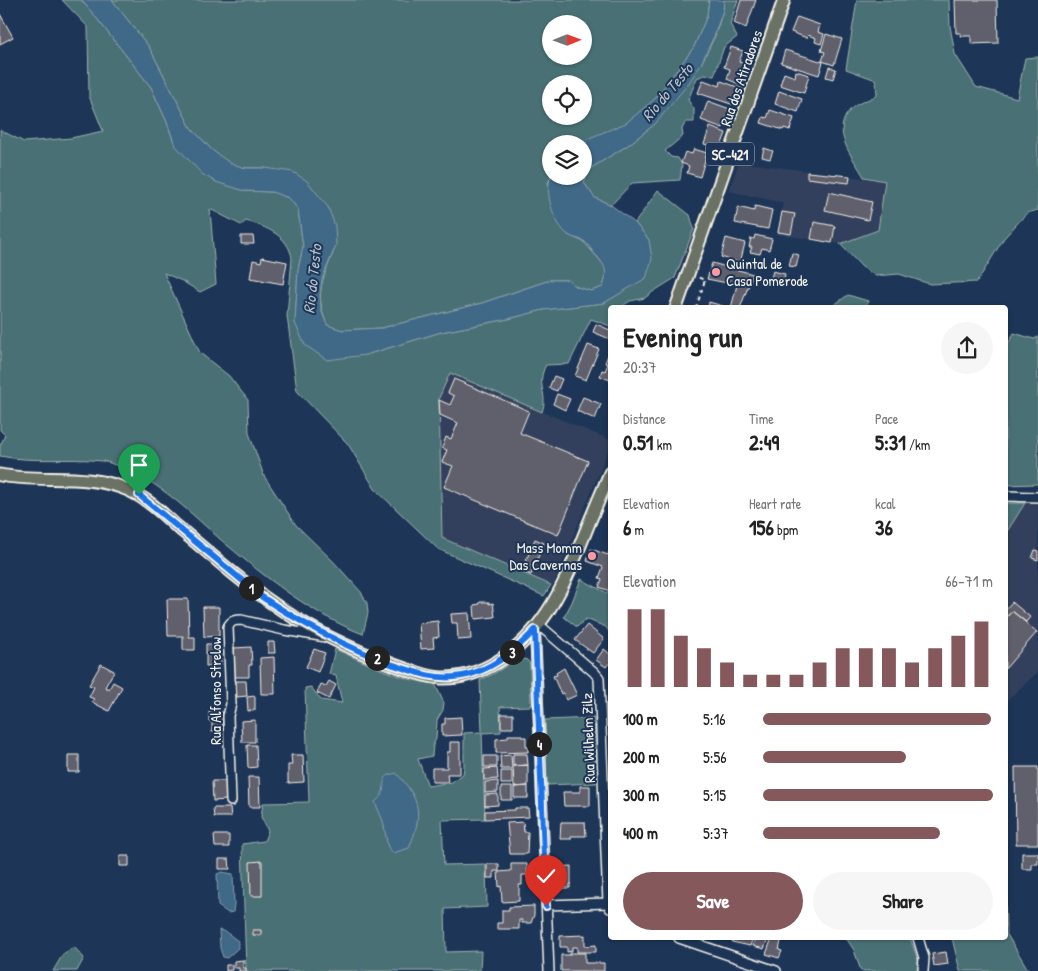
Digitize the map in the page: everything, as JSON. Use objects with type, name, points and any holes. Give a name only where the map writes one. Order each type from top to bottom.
[{"type":"main road","name":"Rua dos Atiradores","points":[[677,305],[784,0]]},
{"type":"main road","points":[[0,475],[25,478],[82,479],[127,489],[150,503],[262,597],[307,626],[329,638],[404,668],[443,678],[461,676],[490,666],[523,643],[537,627],[556,600],[608,481]]},
{"type":"street","points":[[1008,496],[1038,497]]},
{"type":"street","name":"Rua Alfonso Strelow","points":[[231,801],[228,716],[231,704],[228,628],[230,623],[235,620],[241,620],[329,638]]},
{"type":"street","name":"Rua Wilhelm Zilz","points":[[537,627],[599,678],[608,882]]},
{"type":"street","points":[[537,627],[549,971]]},
{"type":"street","points":[[546,906],[608,905]]},
{"type":"street","points":[[685,940],[776,971]]},
{"type":"street","points":[[919,940],[924,958],[923,971]]},
{"type":"path","points":[[688,274],[706,280],[697,305]]},
{"type":"shaded area","points":[[739,162],[885,181],[878,230],[840,244],[777,234],[783,203],[729,191]]},
{"type":"shaded area","points":[[450,373],[608,439],[608,451],[553,585],[442,538],[439,398]]},
{"type":"shaded area","points":[[1025,503],[1038,503],[1038,672],[1008,699],[1008,530]]},
{"type":"green space","points":[[62,0],[81,0],[91,11],[151,87],[175,145],[216,181],[245,191],[273,192],[289,198],[298,209],[303,247],[298,270],[295,323],[365,355],[441,332],[508,319],[542,310],[604,303],[622,292],[649,240],[635,223],[658,190],[690,215],[694,229],[675,278],[645,298],[630,301],[624,305],[608,305],[608,325],[591,319],[569,364],[546,365],[542,378],[544,405],[542,412],[450,373],[439,398],[442,538],[551,585],[544,596],[438,549],[375,489],[348,444],[297,391],[287,316],[292,258],[286,243],[268,229],[246,221],[241,225],[210,209],[216,284],[200,292],[164,273],[200,353],[229,376],[248,400],[249,433],[264,476],[296,525],[361,592],[367,603],[368,613],[363,634],[309,607],[275,583],[242,558],[168,494],[141,477],[102,461],[26,459],[0,456],[0,446],[5,435],[0,430],[0,130],[24,142],[71,138],[103,131],[89,96],[88,27]]},
{"type":"green space","points":[[112,0],[709,0],[707,16],[694,47],[656,98],[627,123],[592,138],[592,135],[542,135],[542,185],[549,185],[568,235],[584,242],[605,266],[606,276],[603,287],[591,291],[577,287],[568,280],[550,280],[482,303],[382,328],[342,330],[327,325],[321,303],[321,293],[324,276],[336,245],[265,168],[245,168],[230,164],[213,151],[191,128],[149,47]]},
{"type":"green space","points":[[724,0],[738,0],[730,24],[737,37],[724,47],[714,76],[704,75],[697,78],[688,100],[694,109],[694,122],[686,122],[682,129],[683,136],[665,151],[671,157],[678,158],[682,165],[680,180],[632,183],[611,205],[595,198],[585,185],[592,185],[592,167],[628,145],[655,124],[701,64],[715,36]]},
{"type":"green space","points":[[857,0],[949,0],[950,26],[955,54],[976,87],[1017,98],[1025,58],[1038,57],[1038,210],[1027,213],[1004,238],[977,282],[930,284],[899,274],[876,276],[862,267],[840,244],[878,230],[885,181],[864,177],[849,153],[843,136],[844,118],[850,110],[877,95],[876,80],[846,69]]},
{"type":"green space","points":[[848,295],[868,301],[867,305],[834,305]]},
{"type":"green space","points":[[1014,333],[1034,339],[1038,337],[1038,484],[1008,485],[1008,344]]},
{"type":"green space","points":[[1008,503],[1025,503],[1008,530]]},
{"type":"green space","points":[[581,579],[608,593],[608,630],[606,627],[586,619],[577,627],[564,617]]},
{"type":"green space","points":[[335,649],[396,675],[435,684],[444,703],[443,710],[437,720],[436,739],[433,745],[432,756],[418,759],[428,786],[452,782],[463,774],[464,733],[482,732],[480,680],[519,658],[527,660],[530,664],[531,706],[500,707],[501,732],[482,733],[485,819],[442,820],[444,865],[486,864],[487,907],[445,909],[446,952],[481,951],[480,971],[246,971],[242,844],[264,841],[268,831],[261,817],[263,803],[309,802],[305,688],[311,687],[321,700],[342,703],[336,676],[329,674]]},
{"type":"green space","points":[[594,718],[596,783],[547,785],[545,720]]},
{"type":"green space","points":[[1008,936],[1029,971],[960,971],[952,940],[1008,940]]},
{"type":"green space","points":[[847,940],[911,940],[918,960],[917,971],[861,971],[854,950]]},
{"type":"green space","points":[[74,947],[84,958],[77,971],[53,971],[63,954]]},
{"type":"water","name":"Rio do Testo","points":[[81,0],[112,0],[149,47],[191,128],[213,151],[230,163],[245,168],[265,168],[293,172],[307,181],[328,207],[335,226],[336,245],[322,279],[320,295],[321,310],[327,325],[342,330],[382,328],[482,303],[550,280],[568,280],[577,287],[591,291],[603,287],[605,268],[584,241],[572,237],[561,228],[551,206],[549,185],[585,185],[595,198],[611,205],[635,223],[649,240],[652,259],[646,278],[604,303],[543,310],[441,332],[365,355],[327,360],[305,345],[295,323],[298,270],[303,247],[298,209],[289,198],[272,192],[245,191],[216,182],[202,174],[175,145],[151,87]]},
{"type":"water","name":"Rio do Testo","points":[[709,0],[724,0],[723,10],[714,36],[701,64],[688,84],[655,124],[628,145],[592,167],[592,137],[626,123],[656,98],[694,47],[707,16]]},
{"type":"water","points":[[396,773],[415,799],[418,817],[409,848],[393,853],[388,847],[383,821],[375,802],[381,797],[385,779]]},
{"type":"water","points":[[222,872],[233,874],[233,912],[228,913],[218,906],[217,874]]},
{"type":"water","points":[[219,930],[226,932],[238,941],[238,948],[227,958],[223,957],[220,948]]},
{"type":"building","points":[[741,0],[756,0],[746,28],[734,23]]},
{"type":"building","points":[[955,0],[997,0],[998,43],[971,44],[971,36],[961,36],[961,33],[956,33]]},
{"type":"building","points":[[0,14],[13,37],[0,44]]},
{"type":"building","points":[[797,17],[820,25],[818,32],[824,34],[821,44],[815,42],[816,38],[808,35],[807,38],[791,32]]},
{"type":"building","points":[[826,34],[842,39],[834,65],[822,61],[825,52],[821,51]]},
{"type":"building","points":[[731,47],[743,51],[739,62],[748,65],[741,85],[727,79],[730,69],[724,67]]},
{"type":"building","points":[[785,50],[823,62],[819,75],[781,63]]},
{"type":"building","points":[[829,67],[836,69],[833,79],[826,77]]},
{"type":"building","points":[[796,71],[809,75],[804,93],[780,85],[784,73],[795,77]]},
{"type":"building","points":[[703,80],[720,86],[721,81],[743,89],[737,106],[698,93]]},
{"type":"building","points":[[779,91],[802,99],[798,112],[775,104]]},
{"type":"building","points":[[708,101],[730,109],[723,128],[701,120]]},
{"type":"building","points":[[770,110],[794,118],[790,130],[784,128],[783,130],[761,123],[763,117],[767,118]]},
{"type":"building","points":[[710,127],[726,133],[720,149],[704,144]]},
{"type":"building","points":[[764,148],[773,151],[770,159],[762,157]]},
{"type":"building","points":[[694,149],[707,153],[700,177],[687,173],[689,166],[681,163],[685,152],[692,154]]},
{"type":"building","points":[[807,172],[850,176],[849,183],[807,178]]},
{"type":"building","points":[[829,192],[872,202],[868,220],[825,210]]},
{"type":"building","points":[[755,206],[772,210],[768,229],[735,223],[738,207],[754,211]]},
{"type":"building","points":[[782,212],[795,214],[791,234],[778,232]]},
{"type":"building","points":[[814,222],[835,226],[832,243],[811,239]]},
{"type":"building","points":[[755,235],[772,239],[769,250],[762,248],[760,254],[750,252],[752,247],[749,247],[751,238],[754,239]]},
{"type":"building","points":[[241,236],[253,236],[254,244],[241,244]]},
{"type":"building","points":[[726,238],[745,243],[740,263],[721,257]]},
{"type":"building","points":[[792,253],[799,255],[796,267],[789,266]]},
{"type":"building","points":[[262,257],[287,262],[283,284],[250,278],[253,260],[261,262]]},
{"type":"building","points":[[712,263],[753,274],[741,305],[732,305],[737,285],[707,279]]},
{"type":"building","points":[[773,271],[785,274],[784,281],[771,278]]},
{"type":"building","points":[[709,302],[719,305],[708,305]]},
{"type":"building","points":[[596,324],[608,329],[608,338],[593,332]]},
{"type":"building","points":[[588,345],[599,349],[586,380],[575,376]]},
{"type":"building","points":[[608,364],[608,379],[600,376],[602,370],[605,371]]},
{"type":"building","points":[[554,376],[562,379],[557,391],[549,388]]},
{"type":"building","points":[[454,379],[529,411],[520,433],[588,461],[558,535],[444,487],[453,466],[442,462],[447,450],[442,448],[446,437],[451,439],[458,423],[440,415],[439,400],[450,405],[454,396],[448,393]]},
{"type":"building","points":[[557,394],[570,399],[565,410],[553,404]]},
{"type":"building","points":[[583,397],[601,404],[595,419],[577,411]]},
{"type":"building","points":[[535,539],[544,543],[534,567],[525,563]]},
{"type":"building","points":[[591,549],[608,555],[608,590],[599,587],[602,579],[599,578],[603,567],[587,561]]},
{"type":"building","points":[[1035,550],[1038,551],[1038,560],[1032,558]]},
{"type":"building","points":[[525,563],[534,567],[531,575],[522,571]]},
{"type":"building","points":[[167,599],[188,599],[189,637],[195,637],[195,650],[183,650],[183,636],[168,636]]},
{"type":"building","points":[[480,602],[493,603],[495,617],[475,619],[474,605],[480,604]]},
{"type":"building","points":[[1012,602],[1030,617],[1026,622],[1012,611],[1008,616],[1008,607]]},
{"type":"building","points":[[203,607],[219,607],[219,636],[204,637]]},
{"type":"building","points":[[1012,611],[1037,632],[1008,666],[1008,616]]},
{"type":"building","points":[[469,613],[471,639],[458,640],[457,623],[452,623],[451,614]]},
{"type":"building","points":[[438,621],[439,637],[433,638],[434,648],[421,649],[419,623]]},
{"type":"building","points":[[587,625],[604,639],[593,653],[575,640]]},
{"type":"building","points":[[268,642],[274,642],[275,653],[268,653]]},
{"type":"building","points":[[206,644],[218,644],[221,665],[206,666]]},
{"type":"building","points":[[251,647],[252,665],[249,665],[249,677],[235,677],[234,648]]},
{"type":"building","points":[[314,649],[325,653],[318,672],[306,667]]},
{"type":"building","points":[[604,649],[608,652],[608,664],[606,667],[596,660]]},
{"type":"building","points":[[274,657],[275,694],[261,694],[260,658]]},
{"type":"building","points":[[101,664],[114,671],[105,687],[109,689],[113,682],[122,687],[109,711],[92,702],[94,699],[89,697],[94,687],[89,685]]},
{"type":"building","points":[[564,668],[577,695],[566,700],[563,693],[561,694],[553,676],[557,675],[556,673]]},
{"type":"building","points":[[236,681],[246,681],[247,696],[237,697]]},
{"type":"building","points":[[329,681],[336,685],[329,699],[317,693],[321,684],[326,686]]},
{"type":"building","points":[[255,696],[255,710],[248,711],[247,697]]},
{"type":"building","points":[[209,712],[223,712],[223,731],[212,732],[212,721],[209,721]]},
{"type":"building","points":[[501,714],[513,714],[513,728],[501,728]]},
{"type":"building","points":[[461,717],[462,735],[442,736],[442,724],[445,724],[445,718]]},
{"type":"building","points":[[255,720],[255,742],[242,742],[241,721]]},
{"type":"building","points":[[508,735],[526,737],[528,752],[496,753],[496,739],[508,738]]},
{"type":"building","points":[[450,742],[460,742],[460,774],[447,774],[448,782],[432,782],[432,768],[447,768],[447,752],[450,752]]},
{"type":"building","points":[[247,745],[256,745],[257,767],[248,768]]},
{"type":"building","points":[[513,754],[527,754],[528,765],[513,766]]},
{"type":"building","points":[[68,755],[79,755],[79,772],[68,772]]},
{"type":"building","points":[[291,755],[303,755],[304,782],[288,783],[288,765],[292,765]]},
{"type":"building","points":[[511,755],[512,769],[501,769],[500,756]]},
{"type":"building","points":[[484,756],[497,756],[497,767],[484,767]]},
{"type":"building","points":[[528,765],[528,786],[514,787],[513,766]]},
{"type":"building","points":[[1015,767],[1038,767],[1038,844],[1016,844]]},
{"type":"building","points":[[497,768],[498,779],[484,780],[484,769]]},
{"type":"building","points":[[501,771],[512,771],[512,784],[501,784]]},
{"type":"building","points":[[248,777],[259,777],[260,807],[249,807]]},
{"type":"building","points":[[212,781],[226,781],[227,800],[213,801]]},
{"type":"building","points":[[498,781],[498,792],[485,793],[485,782]]},
{"type":"building","points":[[528,786],[528,798],[514,798],[514,787]]},
{"type":"building","points":[[580,786],[590,786],[590,806],[564,806],[563,792],[580,792]]},
{"type":"building","points":[[501,787],[512,787],[512,800],[501,800]]},
{"type":"building","points":[[498,794],[498,805],[485,806],[485,795]]},
{"type":"building","points":[[213,808],[230,808],[231,817],[214,817]]},
{"type":"building","points":[[515,808],[528,808],[529,817],[485,819],[485,811],[515,810]]},
{"type":"building","points":[[523,822],[524,832],[528,832],[527,854],[510,854],[507,823]]},
{"type":"building","points":[[561,822],[585,822],[586,836],[571,836],[571,839],[560,839]]},
{"type":"building","points":[[214,835],[229,835],[229,847],[215,847]]},
{"type":"building","points":[[1022,853],[1038,853],[1038,864],[1032,864],[1032,869],[1022,869]]},
{"type":"building","points":[[120,856],[129,856],[129,866],[120,866]]},
{"type":"building","points":[[219,859],[229,859],[230,869],[219,869]]},
{"type":"building","points":[[262,861],[262,896],[251,896],[250,862]]},
{"type":"building","points":[[487,864],[499,864],[499,871],[494,871],[494,878],[487,878]]},
{"type":"building","points":[[511,864],[527,864],[527,875],[522,875],[522,885],[519,885],[519,901],[502,902],[498,872],[511,871]]},
{"type":"building","points":[[571,866],[570,888],[559,888],[559,884],[557,884],[557,867]]},
{"type":"building","points":[[534,906],[534,915],[531,923],[522,923],[522,920],[519,920],[519,929],[497,929],[497,923],[502,923],[502,910],[509,910],[509,907]]},
{"type":"building","points":[[253,930],[261,930],[261,935],[253,935]]},
{"type":"building","points":[[585,935],[585,946],[596,945],[596,952],[577,952],[577,947],[572,947],[572,951],[567,952],[567,947],[560,947],[560,936]]},
{"type":"building","points":[[732,940],[752,940],[750,946],[732,942]]},
{"type":"building","points":[[754,940],[767,940],[764,949],[753,946]]},
{"type":"building","points":[[771,940],[781,941],[779,950],[782,951],[779,958],[766,954]]},
{"type":"building","points":[[946,952],[948,964],[934,966],[932,954]]},
{"type":"building","points":[[570,953],[585,953],[585,963],[604,963],[604,971],[561,971],[561,955],[570,955]]},
{"type":"building","points":[[243,960],[243,968],[246,968],[246,971],[239,971],[239,968],[234,968],[234,961]]},
{"type":"building","points":[[226,965],[232,965],[232,970],[226,971]]},
{"type":"place","name":"Quintal de Casa Pomerode","points":[[716,272]]},
{"type":"place","name":"Mass Momm Das Cavernas","points":[[592,556]]},
{"type":"route","points":[[139,495],[262,597],[284,612],[329,638],[404,668],[443,678],[476,672],[508,655],[535,630],[546,906]]}]
